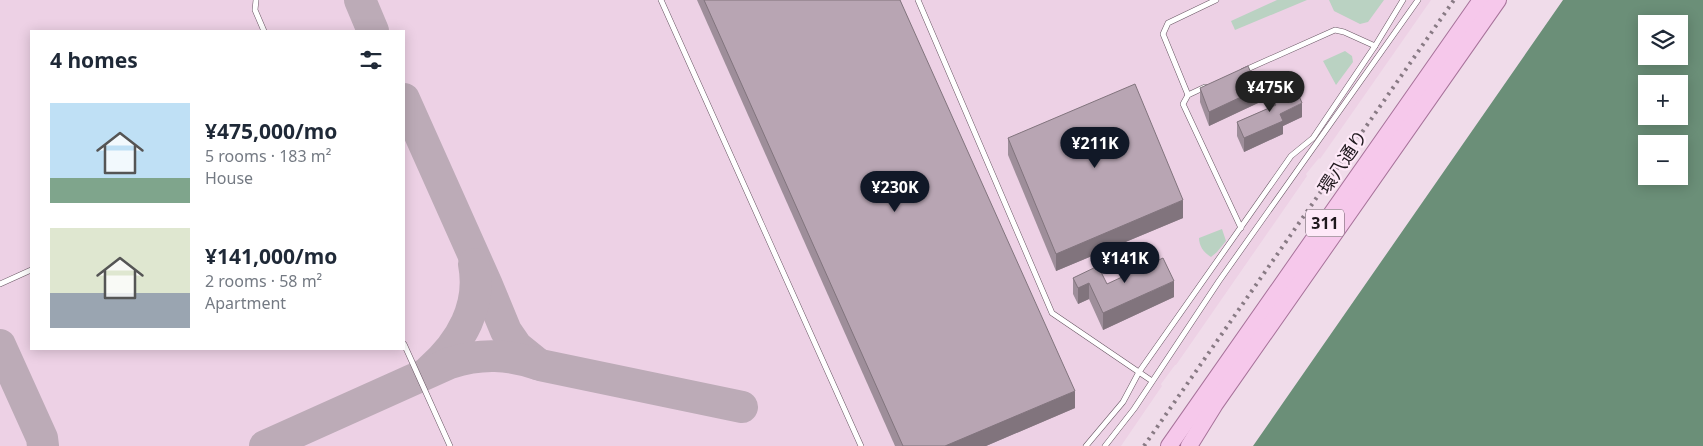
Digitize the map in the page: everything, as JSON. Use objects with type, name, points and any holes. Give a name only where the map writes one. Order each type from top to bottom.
[{"type":"main road","name":"環八通り","points":[[1170,446],[1481,0]]},
{"type":"main road","name":"環八通り","points":[[1189,446],[1215,404],[1498,0]]},
{"type":"lane","points":[[256,0],[255,10],[264,30]]},
{"type":"lane","points":[[661,0],[861,446]]},
{"type":"lane","points":[[918,0],[1052,313],[1152,381]]},
{"type":"lane","points":[[1188,95],[1163,34],[1168,23],[1216,0]]},
{"type":"lane","points":[[1086,446],[1123,402],[1139,372],[1291,156],[1314,138],[1403,0]]},
{"type":"lane","points":[[1105,446],[1134,409],[1219,281],[1418,0]]},
{"type":"lane","points":[[1240,72],[1336,30],[1375,46]]},
{"type":"lane","points":[[1214,83],[1188,95],[1183,104],[1240,228]]},
{"type":"lane","points":[[0,284],[30,270]]},
{"type":"lane","points":[[405,346],[450,446]]},
{"type":"shaded area","points":[[0,0],[1431,0],[1320,159],[1306,174],[1307,176],[1161,384],[1162,386],[1121,446],[0,446]]},
{"type":"shaded area","points":[[1277,0],[1307,0],[1235,30],[1231,21]]},
{"type":"shaded area","points":[[1329,0],[1384,0],[1368,22],[1360,24],[1334,11]]},
{"type":"shaded area","points":[[1563,0],[1703,0],[1703,446],[1253,446]]},
{"type":"shaded area","points":[[1345,51],[1352,56],[1353,62],[1336,85],[1323,61]]},
{"type":"shaded area","points":[[1222,229],[1226,241],[1211,257],[1202,249],[1199,238]]},
{"type":"building","points":[[704,0],[900,0],[1075,391],[945,446],[903,446]]},
{"type":"building","points":[[1248,66],[1258,89],[1209,112],[1200,88]]},
{"type":"building","points":[[1135,84],[1183,200],[1056,254],[1008,138]]},
{"type":"building","points":[[1295,86],[1302,103],[1280,114],[1283,121],[1244,138],[1237,122],[1276,105],[1271,98]]},
{"type":"building","points":[[1163,258],[1174,281],[1103,313],[1089,283],[1078,288],[1073,278],[1098,266],[1107,284]]},
{"type":"taxiway","points":[[360,0],[373,30]]},
{"type":"taxiway","points":[[405,101],[506,331],[517,347],[538,364]]},
{"type":"taxiway","points":[[430,370],[451,348],[467,323],[475,294],[474,264]]},
{"type":"taxiway","points":[[0,345],[42,438],[43,446]]},
{"type":"taxiway","points":[[265,446],[450,363],[484,356],[529,361],[540,365],[742,407]]},
{"type":"railway","points":[[1144,446],[1454,0]]}]
